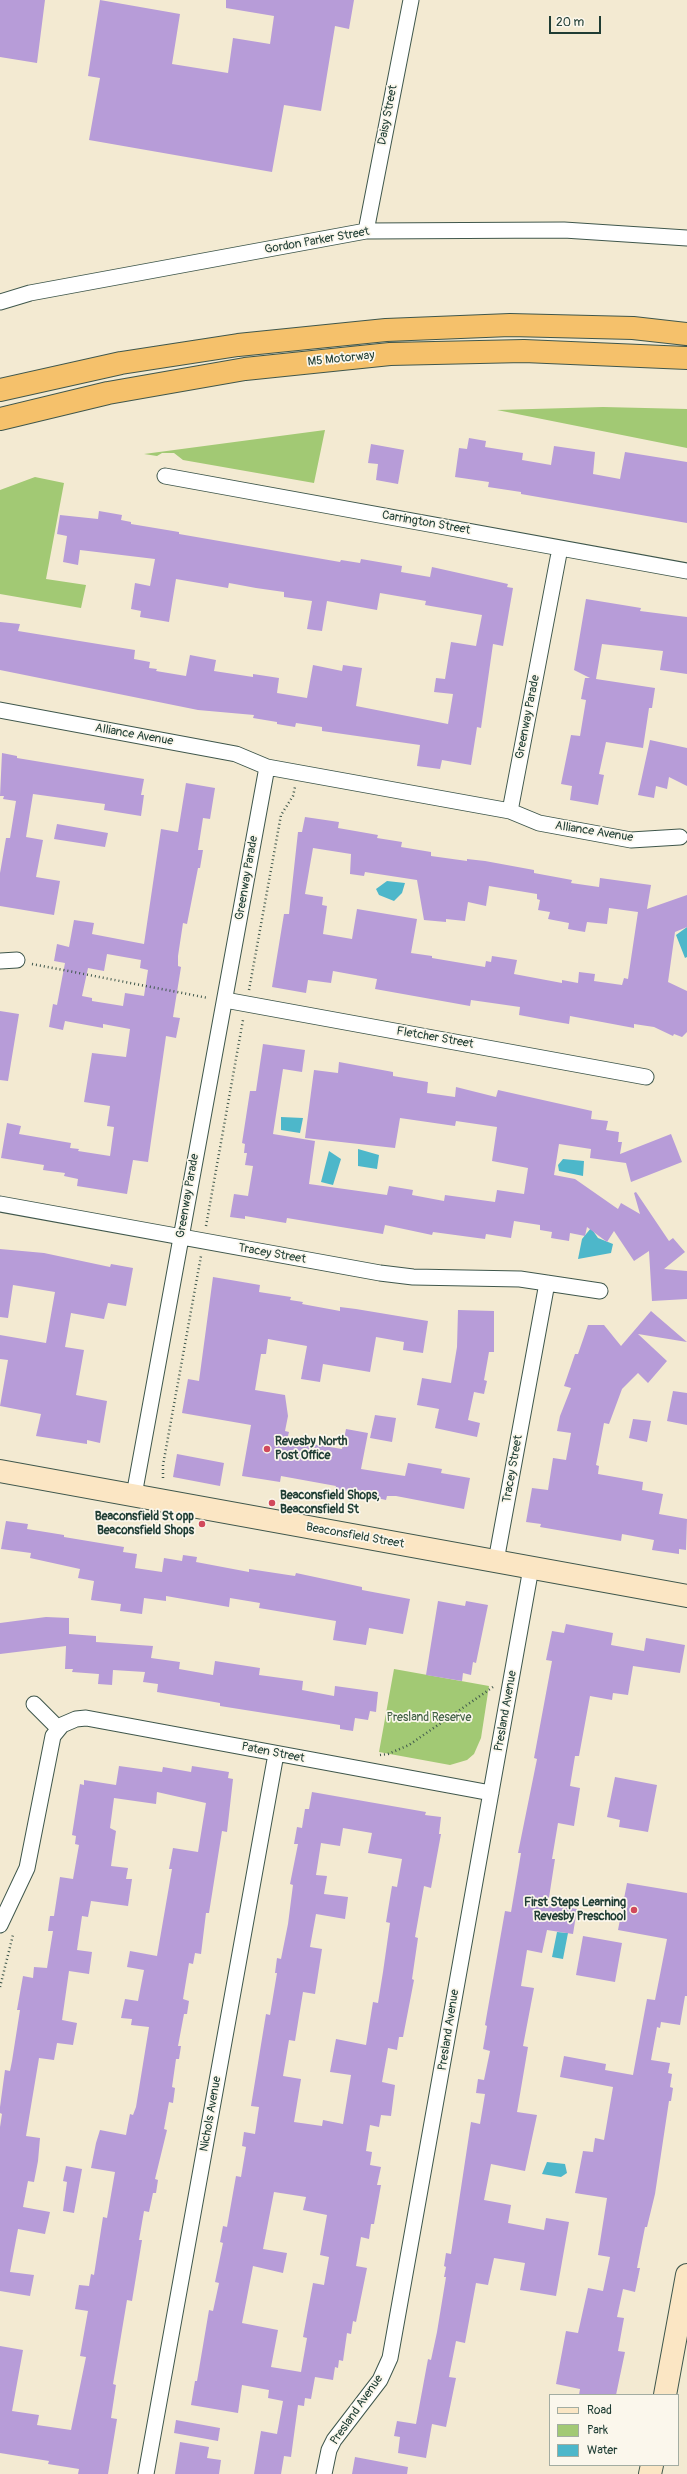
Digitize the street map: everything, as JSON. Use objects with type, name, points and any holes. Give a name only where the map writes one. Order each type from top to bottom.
[{"type":"highway","name":"M5 Motorway","points":[[0,390],[121,364],[214,349],[386,330],[510,325],[632,328],[687,334]]},
{"type":"highway","name":"M5 Motorway","points":[[0,420],[108,393],[245,369],[390,354],[524,351],[687,358]]},
{"type":"main road","name":"Beaconsfield Street","points":[[0,1471],[687,1596]]},
{"type":"main road","points":[[665,2394],[687,2274]]},
{"type":"street","name":"Daisy Street","points":[[366,231],[411,0]]},
{"type":"street","name":"Gordon Parker Street","points":[[0,302],[30,293],[366,231],[564,230],[687,238]]},
{"type":"street","name":"Carrington Street","points":[[165,476],[687,571]]},
{"type":"street","name":"Greenway Parade","points":[[510,811],[560,548]]},
{"type":"street","name":"Alliance Avenue","points":[[0,710],[236,754],[266,767]]},
{"type":"street","name":"Greenway Parade","points":[[134,1495],[180,1237],[225,1000],[266,767]]},
{"type":"street","points":[[266,767],[510,811]]},
{"type":"street","name":"Alliance Avenue","points":[[510,811],[539,823],[631,840],[680,837]]},
{"type":"street","points":[[0,961],[17,960]]},
{"type":"street","name":"Fletcher Street","points":[[225,1000],[646,1077]]},
{"type":"street","name":"Tracey Street","points":[[0,1204],[392,1275],[505,1278],[600,1291]]},
{"type":"street","name":"Tracey Street","points":[[496,1561],[547,1283]]},
{"type":"street","name":"Presland Avenue","points":[[324,2474],[334,2440],[380,2380],[390,2358],[531,1568]]},
{"type":"street","points":[[0,1924],[27,1868],[49,1746],[58,1728],[34,1704]]},
{"type":"street","name":"Paten Street","points":[[58,1728],[76,1719],[86,1718],[491,1793]]},
{"type":"street","name":"Nichols Avenue","points":[[146,2474],[276,1754]]},
{"type":"path","points":[[163,1478],[163,1466],[203,1241],[281,815],[293,796],[297,773]]},
{"type":"path","points":[[17,960],[46,967],[225,1000]]},
{"type":"path","points":[[376,1755],[388,1754],[409,1745],[493,1686],[494,1683]]},
{"type":"path","points":[[0,1987],[6,1955],[15,1931]]},
{"type":"green space","points":[[603,407],[687,409],[687,448],[497,410]]},
{"type":"green space","points":[[325,430],[314,483],[183,460],[174,453],[162,453],[157,456],[144,454]]},
{"type":"green space","points":[[35,477],[64,483],[46,579],[86,585],[81,608],[0,594],[0,490]]},
{"type":"green space","name":"Presland Reserve","points":[[394,1669],[489,1686],[481,1738],[474,1754],[467,1760],[450,1765],[379,1752]]},
{"type":"water","points":[[387,881],[405,883],[402,893],[394,901],[379,895],[376,889]]},
{"type":"water","points":[[687,927],[687,957],[685,958],[676,935]]},
{"type":"water","points":[[281,1117],[303,1118],[300,1133],[281,1130]]},
{"type":"water","points":[[358,1149],[379,1155],[377,1169],[358,1166]]},
{"type":"water","points":[[329,1151],[341,1159],[333,1185],[321,1182]]},
{"type":"water","points":[[563,1159],[584,1161],[583,1176],[559,1171],[558,1165]]},
{"type":"water","points":[[591,1228],[598,1238],[613,1244],[611,1253],[578,1259],[582,1239]]},
{"type":"water","points":[[557,1932],[568,1933],[563,1959],[552,1957]]},
{"type":"water","points":[[547,2162],[565,2164],[567,2173],[561,2177],[542,2174]]},
{"type":"building","points":[[0,0],[45,0],[37,63],[0,57]]},
{"type":"building","points":[[100,0],[180,14],[172,64],[228,73],[233,38],[270,44],[274,16],[226,8],[226,0],[354,0],[349,29],[335,26],[321,111],[284,105],[272,172],[89,140],[100,78],[88,76]]},
{"type":"building","points":[[469,438],[486,441],[485,447],[523,453],[522,460],[551,465],[554,446],[595,452],[593,474],[620,479],[625,452],[687,462],[687,523],[521,494],[521,492],[488,487],[489,482],[455,477],[459,448],[467,449]]},
{"type":"building","points":[[371,444],[404,450],[398,484],[376,480],[378,464],[368,463]]},
{"type":"building","points":[[99,511],[122,515],[121,520],[131,522],[131,524],[179,532],[179,534],[340,562],[341,560],[360,563],[361,559],[402,566],[401,572],[430,577],[432,567],[508,584],[507,587],[513,588],[503,646],[493,644],[481,728],[477,727],[471,765],[442,760],[440,769],[417,766],[420,745],[322,731],[322,727],[296,723],[295,727],[277,724],[277,722],[253,718],[254,715],[198,710],[0,670],[0,622],[20,624],[18,631],[135,650],[134,659],[150,662],[149,668],[157,669],[156,671],[186,676],[190,655],[216,660],[214,671],[253,677],[253,674],[279,678],[277,693],[307,698],[313,665],[342,671],[343,665],[362,668],[356,706],[448,724],[453,694],[434,692],[436,678],[445,679],[451,642],[476,646],[482,615],[425,605],[426,601],[380,593],[377,610],[327,601],[322,631],[307,629],[312,601],[284,597],[284,592],[229,583],[228,588],[176,579],[169,622],[140,617],[141,611],[131,609],[135,583],[150,586],[155,559],[80,550],[78,565],[63,562],[67,536],[57,534],[60,515],[98,519]]},
{"type":"building","points":[[586,599],[641,608],[640,611],[687,617],[687,674],[660,670],[663,651],[602,644],[596,679],[655,688],[652,708],[649,708],[643,748],[606,742],[599,774],[604,775],[598,805],[570,800],[572,786],[561,784],[571,735],[580,736],[586,700],[581,699],[585,678],[590,678],[574,670]]},
{"type":"building","points":[[650,740],[687,748],[687,786],[669,777],[667,789],[656,786],[654,798],[638,795]]},
{"type":"building","points":[[2,753],[17,756],[17,758],[144,779],[141,795],[144,795],[141,816],[104,810],[105,804],[33,794],[26,837],[43,840],[36,877],[60,881],[54,915],[0,906],[0,873],[6,838],[10,838],[16,801],[3,799],[4,796],[0,796]]},
{"type":"building","points":[[186,783],[215,788],[210,819],[203,818],[198,850],[203,850],[200,868],[198,868],[187,924],[183,923],[178,956],[178,966],[181,967],[173,1017],[180,1018],[176,1038],[166,1036],[148,1162],[133,1160],[127,1194],[77,1186],[78,1179],[64,1176],[65,1173],[43,1170],[44,1165],[1,1158],[7,1123],[21,1126],[19,1134],[71,1143],[70,1148],[79,1149],[78,1151],[110,1156],[114,1127],[107,1126],[110,1106],[84,1102],[92,1053],[126,1057],[130,1029],[103,1024],[103,1028],[65,1021],[63,1030],[49,1027],[53,1004],[57,1005],[65,963],[54,961],[57,944],[69,947],[74,920],[94,923],[92,934],[144,944],[161,829],[178,832]],"holes":[[[107,954],[141,960],[140,968],[148,970],[144,996],[125,993],[123,1006],[92,1001],[92,998],[82,996],[88,968],[104,971]]]},
{"type":"building","points":[[305,817],[339,822],[338,828],[378,835],[377,838],[402,842],[401,847],[431,852],[431,856],[467,861],[467,859],[485,861],[534,870],[534,873],[572,880],[571,883],[599,887],[600,878],[651,885],[647,909],[687,895],[687,927],[675,932],[668,982],[687,991],[687,1032],[682,1037],[674,1034],[673,1036],[654,1027],[634,1024],[634,1028],[570,1016],[569,1024],[551,1021],[519,1015],[520,1007],[471,1000],[470,1006],[375,989],[377,979],[333,971],[331,983],[308,980],[306,993],[272,987],[284,914],[289,914],[298,832],[302,832]],"holes":[[[313,848],[351,854],[350,874],[364,876],[365,872],[417,880],[424,920],[446,922],[446,919],[465,921],[468,902],[486,906],[489,886],[537,894],[537,899],[540,900],[538,910],[550,912],[548,919],[569,923],[568,929],[585,932],[587,922],[607,924],[609,908],[638,912],[628,979],[624,978],[622,985],[594,981],[595,974],[579,972],[578,983],[562,980],[562,983],[514,974],[517,960],[492,956],[491,962],[486,961],[485,967],[411,953],[417,919],[357,909],[352,939],[323,934],[327,906],[322,905],[323,897],[305,894]]]},
{"type":"building","points":[[57,824],[108,833],[105,847],[54,839]]},
{"type":"building","points":[[0,1011],[19,1014],[8,1081],[0,1080]]},
{"type":"building","points":[[263,1044],[305,1050],[302,1072],[283,1069],[273,1134],[315,1141],[309,1184],[387,1195],[389,1186],[413,1190],[412,1195],[444,1201],[445,1195],[495,1202],[497,1190],[524,1194],[528,1168],[492,1161],[497,1127],[456,1121],[455,1126],[400,1118],[395,1148],[305,1138],[314,1070],[338,1073],[339,1062],[393,1072],[393,1076],[428,1082],[427,1093],[455,1097],[456,1087],[496,1097],[498,1090],[592,1111],[591,1119],[608,1121],[606,1130],[619,1132],[618,1142],[622,1142],[620,1154],[671,1134],[682,1162],[631,1182],[626,1163],[590,1158],[591,1149],[559,1144],[554,1175],[575,1179],[618,1209],[621,1203],[640,1214],[634,1193],[636,1192],[669,1241],[673,1238],[685,1252],[664,1269],[687,1271],[687,1299],[652,1301],[649,1251],[634,1261],[614,1231],[607,1242],[587,1227],[585,1236],[570,1233],[569,1241],[551,1238],[552,1232],[540,1230],[540,1225],[514,1221],[511,1238],[486,1234],[485,1239],[433,1232],[432,1235],[385,1225],[383,1234],[287,1218],[286,1223],[245,1216],[245,1219],[230,1217],[234,1194],[248,1196],[253,1166],[245,1165],[247,1153],[244,1153],[245,1144],[242,1143],[250,1091],[256,1091]]},
{"type":"building","points":[[0,1249],[44,1253],[110,1267],[111,1264],[133,1268],[126,1306],[108,1303],[104,1319],[71,1313],[65,1347],[84,1350],[76,1395],[107,1401],[100,1443],[87,1440],[87,1444],[36,1436],[41,1414],[0,1406],[8,1360],[0,1359],[0,1335],[46,1343],[55,1292],[13,1285],[8,1318],[0,1317]]},
{"type":"building","points":[[213,1277],[260,1285],[259,1292],[291,1297],[290,1300],[303,1302],[302,1304],[340,1311],[340,1307],[356,1309],[428,1321],[423,1353],[403,1350],[404,1342],[376,1337],[370,1372],[323,1364],[320,1382],[301,1379],[307,1346],[268,1339],[266,1354],[261,1354],[255,1390],[285,1395],[288,1416],[285,1431],[289,1432],[287,1440],[342,1449],[346,1429],[368,1433],[361,1469],[405,1476],[408,1463],[442,1469],[441,1473],[470,1478],[464,1509],[396,1496],[387,1496],[386,1500],[335,1489],[336,1486],[281,1476],[280,1482],[242,1476],[251,1425],[182,1413],[188,1379],[199,1381]]},
{"type":"building","points":[[458,1310],[494,1311],[494,1352],[489,1352],[484,1380],[487,1381],[484,1394],[474,1392],[468,1420],[480,1423],[477,1437],[435,1428],[439,1409],[417,1405],[422,1378],[451,1383],[457,1347]]},
{"type":"building","points":[[651,1311],[687,1342],[638,1334],[667,1361],[648,1383],[638,1373],[622,1389],[609,1424],[604,1423],[596,1465],[599,1466],[598,1474],[643,1482],[642,1490],[663,1494],[659,1514],[687,1519],[686,1550],[679,1549],[679,1554],[652,1550],[654,1540],[622,1534],[621,1541],[540,1527],[541,1524],[526,1522],[532,1488],[548,1490],[553,1458],[566,1460],[571,1433],[557,1431],[560,1416],[571,1388],[564,1386],[575,1354],[578,1354],[588,1325],[604,1325],[621,1346]]},
{"type":"building","points":[[673,1391],[687,1393],[687,1425],[667,1421]]},
{"type":"building","points":[[375,1415],[396,1418],[392,1442],[370,1438]]},
{"type":"building","points":[[633,1419],[651,1421],[647,1442],[629,1438]]},
{"type":"building","points":[[177,1454],[224,1463],[220,1486],[173,1477]]},
{"type":"building","points":[[6,1521],[28,1524],[27,1529],[124,1547],[123,1552],[137,1554],[135,1568],[162,1572],[164,1558],[182,1561],[183,1555],[197,1557],[196,1562],[249,1572],[249,1569],[295,1576],[296,1573],[362,1587],[362,1590],[410,1599],[403,1634],[369,1628],[366,1645],[333,1640],[336,1621],[259,1608],[260,1603],[230,1598],[229,1607],[166,1596],[166,1601],[144,1598],[142,1614],[120,1611],[121,1604],[91,1600],[94,1581],[78,1578],[80,1569],[30,1558],[31,1553],[1,1549]]},
{"type":"building","points":[[438,1601],[465,1606],[466,1601],[488,1605],[476,1663],[473,1662],[471,1675],[463,1673],[462,1681],[426,1675]]},
{"type":"building","points":[[46,1617],[69,1618],[69,1634],[96,1636],[96,1642],[153,1646],[151,1658],[180,1662],[179,1669],[213,1675],[215,1661],[260,1668],[259,1675],[303,1681],[302,1690],[334,1696],[335,1686],[378,1692],[376,1712],[370,1711],[368,1720],[355,1718],[353,1731],[340,1729],[340,1725],[220,1706],[220,1703],[157,1692],[158,1684],[143,1682],[145,1672],[113,1670],[112,1685],[98,1684],[99,1674],[72,1672],[73,1669],[65,1669],[66,1646],[0,1654],[0,1623]]},
{"type":"building","points":[[566,1624],[613,1633],[611,1645],[644,1651],[646,1638],[685,1645],[680,1673],[633,1666],[628,1695],[613,1693],[612,1700],[590,1696],[579,1756],[575,1756],[570,1786],[580,1788],[574,1826],[558,1823],[552,1859],[555,1859],[548,1904],[577,1909],[573,1934],[547,1930],[542,1953],[527,1950],[521,1986],[534,1988],[523,2046],[528,2047],[517,2112],[537,2115],[525,2171],[491,2164],[484,2200],[511,2205],[508,2223],[544,2230],[546,2218],[569,2222],[556,2296],[520,2290],[525,2263],[494,2258],[488,2285],[476,2283],[465,2343],[456,2341],[449,2377],[456,2378],[446,2427],[432,2424],[426,2458],[398,2453],[400,2437],[394,2436],[397,2421],[416,2424],[428,2359],[431,2360],[437,2332],[446,2277],[444,2277],[446,2267],[444,2266],[446,2253],[451,2254],[471,2122],[480,2124],[485,2094],[476,2093],[478,2079],[484,2080],[490,2051],[483,2049],[487,2026],[485,2025],[505,1911],[511,1912],[521,1853],[518,1853],[537,1759],[534,1758],[552,1661],[546,1660],[552,1631],[564,1633]]},
{"type":"building","points":[[119,1766],[162,1772],[163,1767],[191,1772],[192,1766],[229,1772],[228,1778],[233,1779],[227,1832],[222,1831],[209,1913],[206,1913],[201,1954],[195,1953],[193,1964],[189,1963],[183,1999],[189,2001],[187,2014],[184,2014],[178,2046],[181,2046],[179,2059],[176,2059],[172,2087],[175,2088],[173,2103],[169,2102],[164,2129],[167,2130],[155,2179],[158,2180],[156,2193],[153,2193],[149,2212],[144,2211],[139,2240],[142,2240],[132,2301],[127,2300],[113,2384],[116,2385],[111,2418],[117,2419],[108,2474],[78,2474],[79,2469],[48,2464],[49,2461],[0,2453],[0,2346],[23,2350],[12,2411],[39,2415],[37,2425],[71,2430],[86,2357],[80,2356],[88,2311],[75,2309],[79,2285],[89,2286],[91,2274],[94,2275],[103,2217],[107,2218],[115,2172],[91,2168],[100,2130],[126,2135],[130,2114],[133,2115],[136,2107],[149,2027],[131,2025],[132,2019],[121,2018],[125,1999],[138,2001],[144,1970],[127,1967],[130,1951],[157,1956],[172,1869],[169,1869],[173,1848],[198,1852],[206,1803],[157,1792],[156,1804],[114,1798],[110,1828],[116,1831],[111,1866],[128,1868],[126,1879],[132,1879],[128,1906],[91,1901],[88,1917],[82,1916],[77,1950],[92,1952],[89,1974],[69,1971],[62,2020],[77,2023],[73,2045],[57,2043],[54,2060],[39,2058],[26,2136],[40,2138],[38,2161],[34,2182],[28,2181],[23,2207],[50,2212],[45,2234],[18,2229],[10,2272],[34,2275],[30,2296],[0,2291],[0,2127],[2,2114],[0,2113],[0,2107],[5,2070],[10,2071],[12,2061],[20,2010],[17,2010],[23,1976],[33,1978],[34,1967],[47,1968],[53,1931],[48,1931],[50,1916],[54,1916],[60,1877],[73,1879],[79,1845],[75,1844],[76,1836],[72,1835],[80,1784],[84,1785],[84,1780],[116,1785]]},
{"type":"building","points":[[615,1777],[657,1785],[648,1832],[619,1827],[620,1820],[607,1817]]},
{"type":"building","points":[[312,1792],[426,1812],[425,1815],[441,1817],[439,1834],[441,1834],[431,1888],[424,1886],[415,1937],[418,1938],[412,1979],[414,1980],[403,2037],[399,2037],[397,2050],[388,2048],[382,2082],[395,2085],[391,2116],[381,2115],[379,2127],[370,2125],[366,2151],[372,2152],[370,2165],[381,2167],[377,2185],[381,2185],[374,2224],[371,2224],[369,2239],[361,2237],[356,2266],[367,2268],[356,2322],[353,2321],[351,2334],[347,2333],[343,2361],[339,2360],[338,2368],[335,2367],[333,2380],[315,2377],[311,2399],[305,2398],[304,2406],[298,2405],[291,2457],[284,2456],[281,2474],[254,2474],[261,2431],[277,2434],[283,2401],[268,2398],[269,2390],[242,2385],[238,2413],[191,2405],[195,2381],[197,2381],[209,2310],[213,2311],[219,2283],[215,2282],[223,2243],[220,2242],[223,2226],[227,2227],[236,2176],[241,2177],[246,2147],[242,2146],[244,2132],[255,2134],[259,2107],[251,2106],[266,2014],[270,2015],[277,1973],[275,1973],[277,1958],[281,1959],[288,1924],[293,1885],[290,1884],[298,1844],[294,1844],[297,1827],[302,1828],[305,1809],[309,1809]],"holes":[[[343,1828],[372,1833],[368,1853],[402,1859],[397,1887],[392,1886],[386,1922],[390,1923],[378,2003],[373,2002],[366,2045],[336,2039],[330,2072],[351,2075],[343,2124],[323,2120],[322,2126],[294,2122],[301,2079],[283,2076],[289,2040],[295,2041],[303,1992],[315,1994],[322,1949],[310,1947],[316,1914],[345,1919],[348,1897],[324,1894],[327,1876],[316,1875],[321,1843],[340,1846]],[[274,2192],[306,2197],[303,2210],[327,2215],[320,2255],[329,2257],[324,2285],[313,2283],[303,2337],[307,2338],[301,2372],[271,2367],[278,2330],[242,2323],[253,2266],[283,2273],[287,2253],[263,2249]]]},
{"type":"building","points":[[627,1883],[687,1893],[687,1996],[685,1996],[680,2025],[661,2022],[660,2028],[657,2027],[651,2060],[670,2063],[668,2073],[672,2074],[670,2087],[673,2088],[671,2101],[669,2101],[655,2194],[647,2227],[645,2227],[637,2268],[640,2268],[635,2292],[623,2289],[617,2317],[624,2318],[618,2351],[625,2352],[616,2394],[579,2394],[580,2389],[556,2384],[566,2331],[578,2333],[588,2288],[603,2291],[610,2257],[598,2255],[607,2198],[575,2193],[583,2151],[593,2152],[595,2138],[604,2140],[613,2087],[560,2077],[564,2056],[606,2064],[605,2070],[633,2075],[647,1999],[655,2000],[667,1939],[618,1930]]},
{"type":"building","points":[[583,1936],[622,1943],[615,1982],[576,1975]]},
{"type":"building","points":[[66,2166],[82,2169],[74,2213],[63,2211],[67,2182],[63,2181]]},
{"type":"building","points":[[176,2420],[220,2428],[218,2441],[174,2433]]},
{"type":"building","points":[[180,2442],[209,2447],[207,2458],[221,2460],[219,2474],[175,2474]]},
{"type":"building","points":[[355,2457],[408,2467],[407,2474],[352,2474]]},
{"type":"place","name":"Revesby North Post Office","points":[[267,1449]]},
{"type":"place","name":"Beaconsfield Shops, Beaconsfield St","points":[[272,1503]]},
{"type":"place","name":"Beaconsfield St opp Beaconsfield Shops","points":[[202,1524]]},
{"type":"place","name":"First Steps Learning Revesby Preschool","points":[[634,1910]]}]
